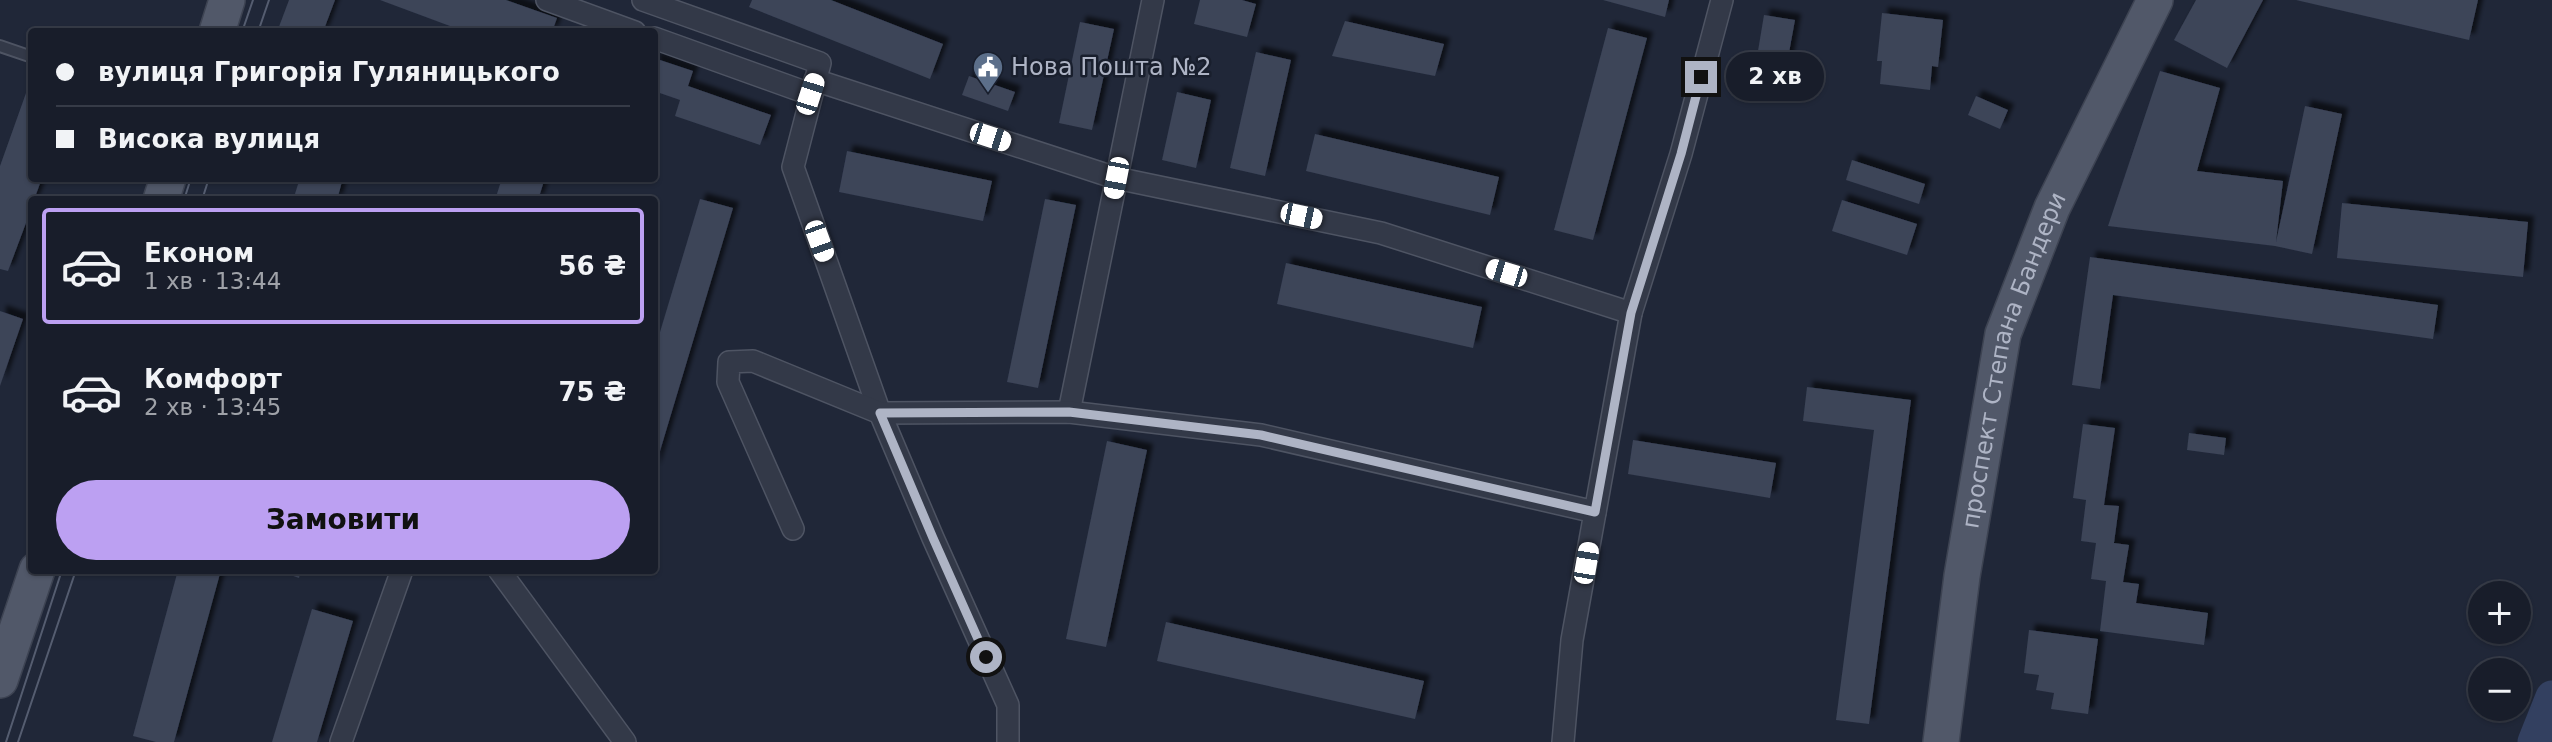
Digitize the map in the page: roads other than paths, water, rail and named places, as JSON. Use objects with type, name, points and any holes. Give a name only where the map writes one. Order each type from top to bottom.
[{"type":"main road","points":[[218,28],[228,0]]},
{"type":"main road","name":"проспект Степана Бандери","points":[[1941,742],[1962,576],[2003,334],[2052,208],[2155,0]]},
{"type":"main road","points":[[0,680],[36,574]]},
{"type":"street","points":[[547,0],[624,28]]},
{"type":"street","points":[[643,0],[815,79]]},
{"type":"street","points":[[1069,412],[1153,0]]},
{"type":"street","points":[[1563,742],[1572,640],[1631,313],[1681,154],[1722,0]]},
{"type":"street","points":[[658,39],[815,79],[1116,178],[1381,233],[1631,313]]},
{"type":"street","points":[[815,79],[793,167],[880,413],[1008,705],[1008,742]]},
{"type":"street","points":[[793,529],[728,382],[729,362],[753,361],[880,413],[1069,412],[1261,435],[1595,512]]},
{"type":"street","points":[[341,742],[401,574]]},
{"type":"street","points":[[502,574],[625,742]]},
{"type":"lane","points":[[0,46],[28,56]]},
{"type":"waterway","points":[[2534,742],[2552,697]]},
{"type":"tram line","points":[[243,28],[253,0]]},
{"type":"tram line","points":[[259,28],[269,0]]},
{"type":"tram line","points":[[185,196],[190,182]]},
{"type":"tram line","points":[[203,196],[208,182]]},
{"type":"tram line","points":[[6,742],[61,574]]},
{"type":"tram line","points":[[18,742],[75,574]]},
{"type":"place","name":"Нова Пошта №2","points":[[988,94]]}]
